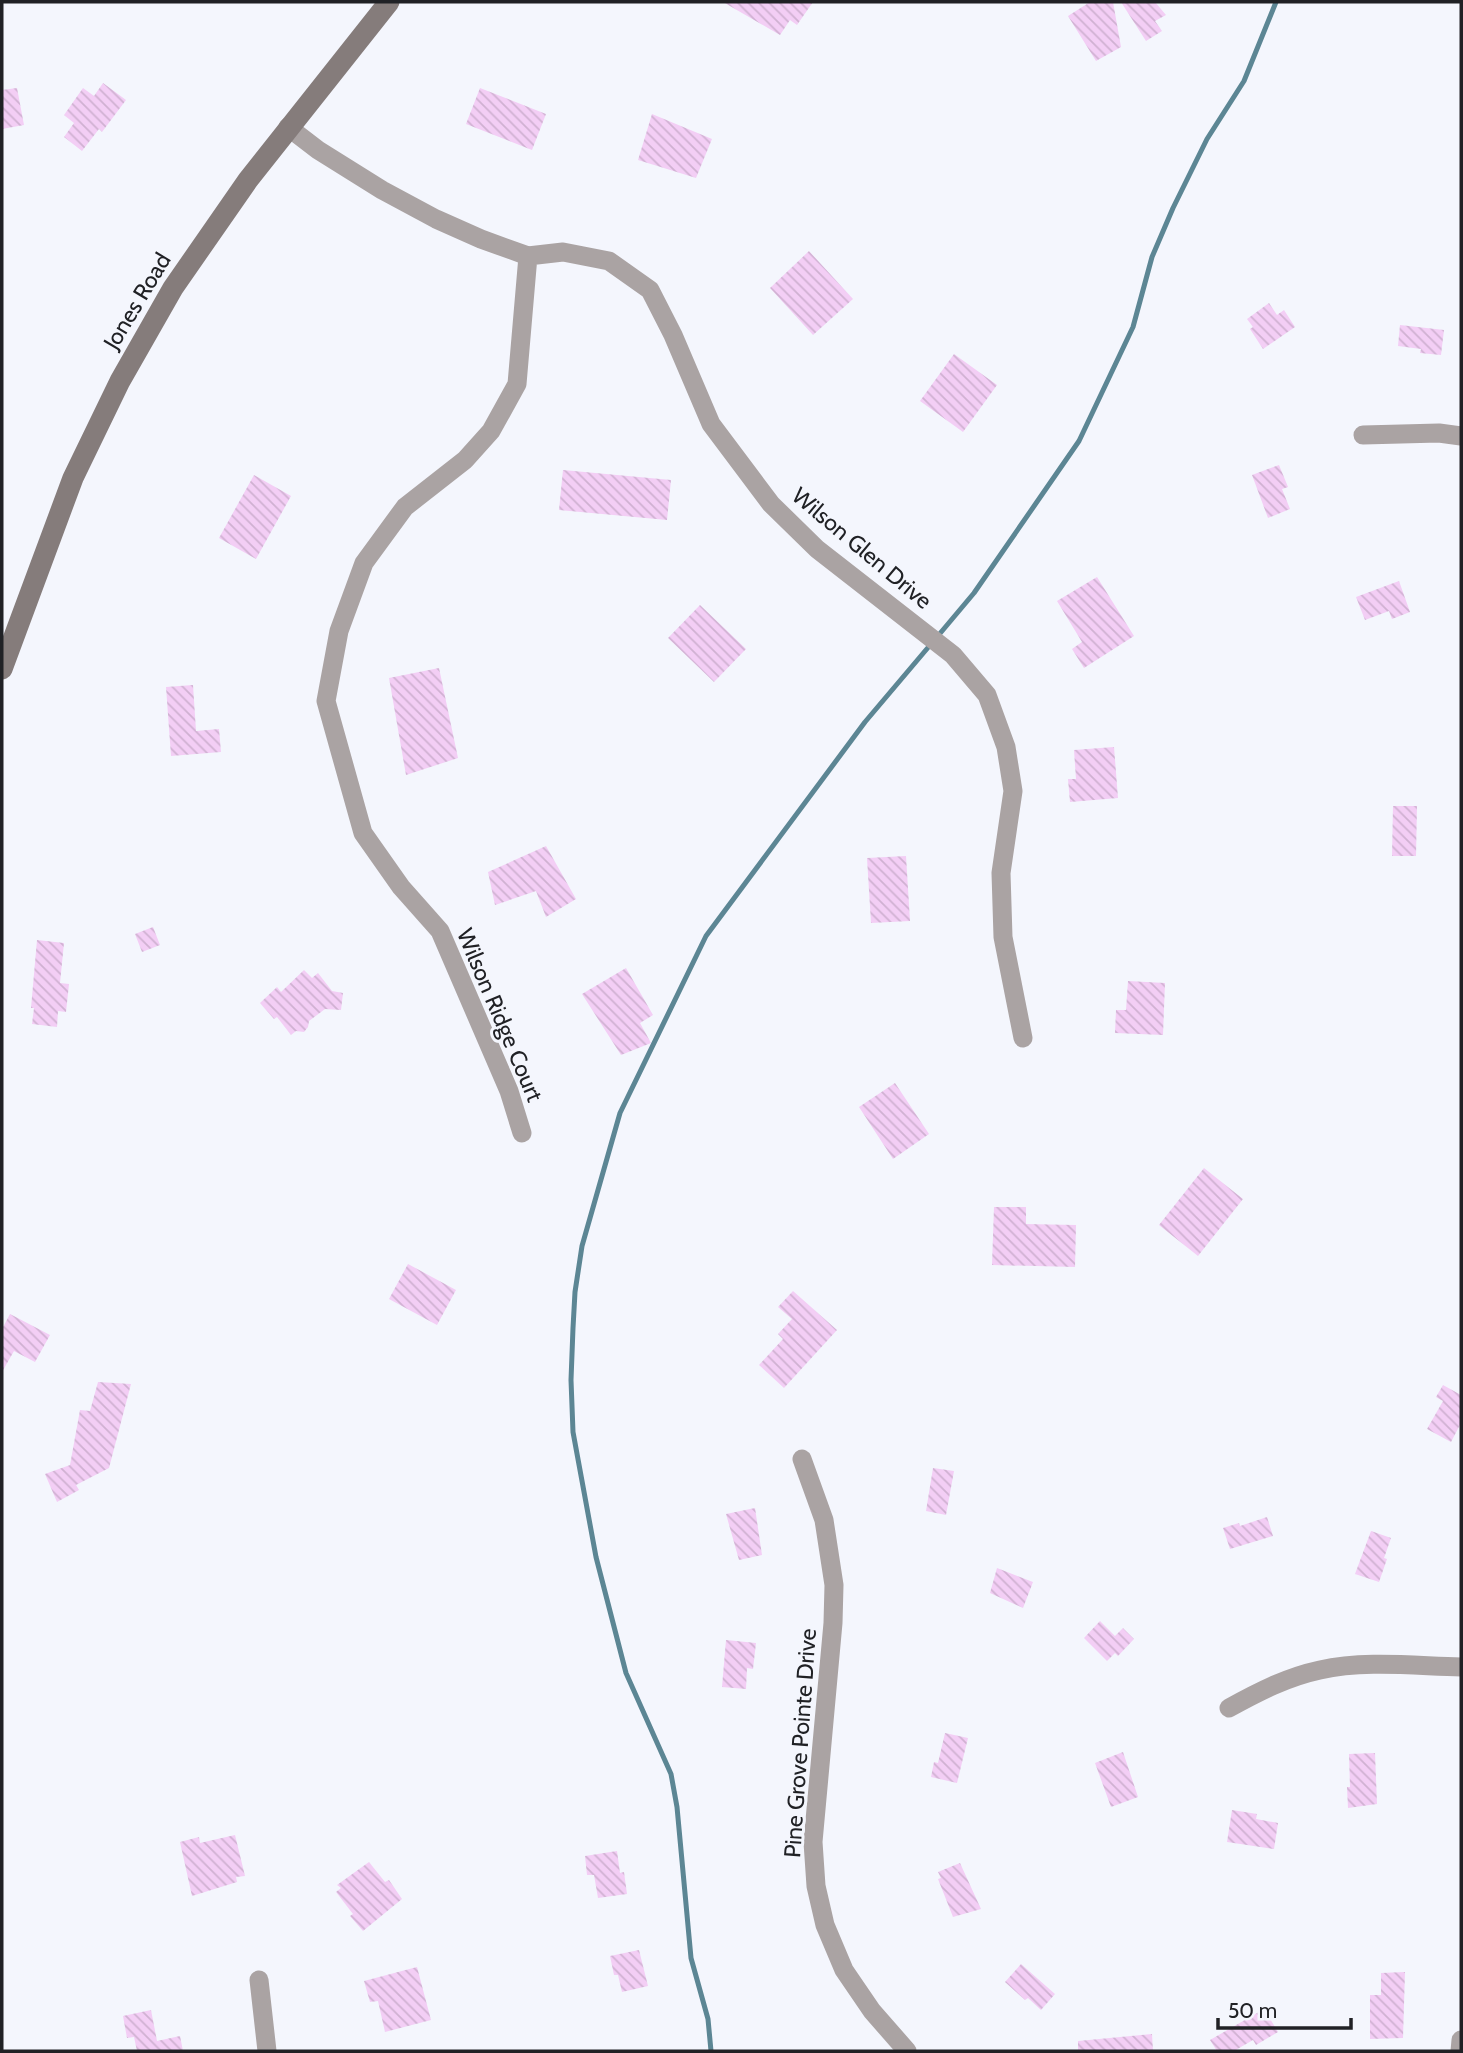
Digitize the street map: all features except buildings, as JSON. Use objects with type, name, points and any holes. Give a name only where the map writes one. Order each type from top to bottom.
[{"type":"street","name":"Jones Road","points":[[2,669],[73,478],[120,381],[173,288],[231,203],[288,127],[389,2]]},
{"type":"street","name":"Wilson Glen Drive","points":[[288,127],[318,150],[371,183],[436,219],[528,256],[564,252],[609,261],[650,290],[673,335],[711,424],[771,504],[817,549],[953,655],[987,695],[1006,747],[1013,791],[1001,873],[1003,937],[1023,1038]]},
{"type":"street","name":"Wilson Ridge Court","points":[[522,1133],[509,1091],[440,931],[401,887],[363,833],[326,701],[339,631],[364,563],[405,507],[465,460],[491,431],[517,384],[528,256]]},
{"type":"street","points":[[1363,435],[1439,433],[1461,436]]},
{"type":"street","name":"Pine Grove Pointe Drive","points":[[802,1459],[824,1520],[834,1585],[813,1842],[816,1886],[825,1925],[844,1970],[872,2011],[907,2051]]},
{"type":"street","points":[[1229,1708],[1295,1676],[1322,1670],[1366,1664],[1461,1667]]},
{"type":"street","points":[[258,1980],[267,2051]]},
{"type":"street","points":[[1460,2051],[1461,2040]]},
{"type":"waterway","points":[[937,637],[974,593],[1079,441],[1133,327],[1152,257],[1173,208],[1207,139],[1244,81],[1276,2]]},
{"type":"waterway","points":[[711,2051],[708,2019],[691,1958],[677,1807],[671,1774],[626,1673],[596,1557],[573,1432],[573,1328],[582,1246],[620,1113],[706,936],[865,722],[931,644]]}]
